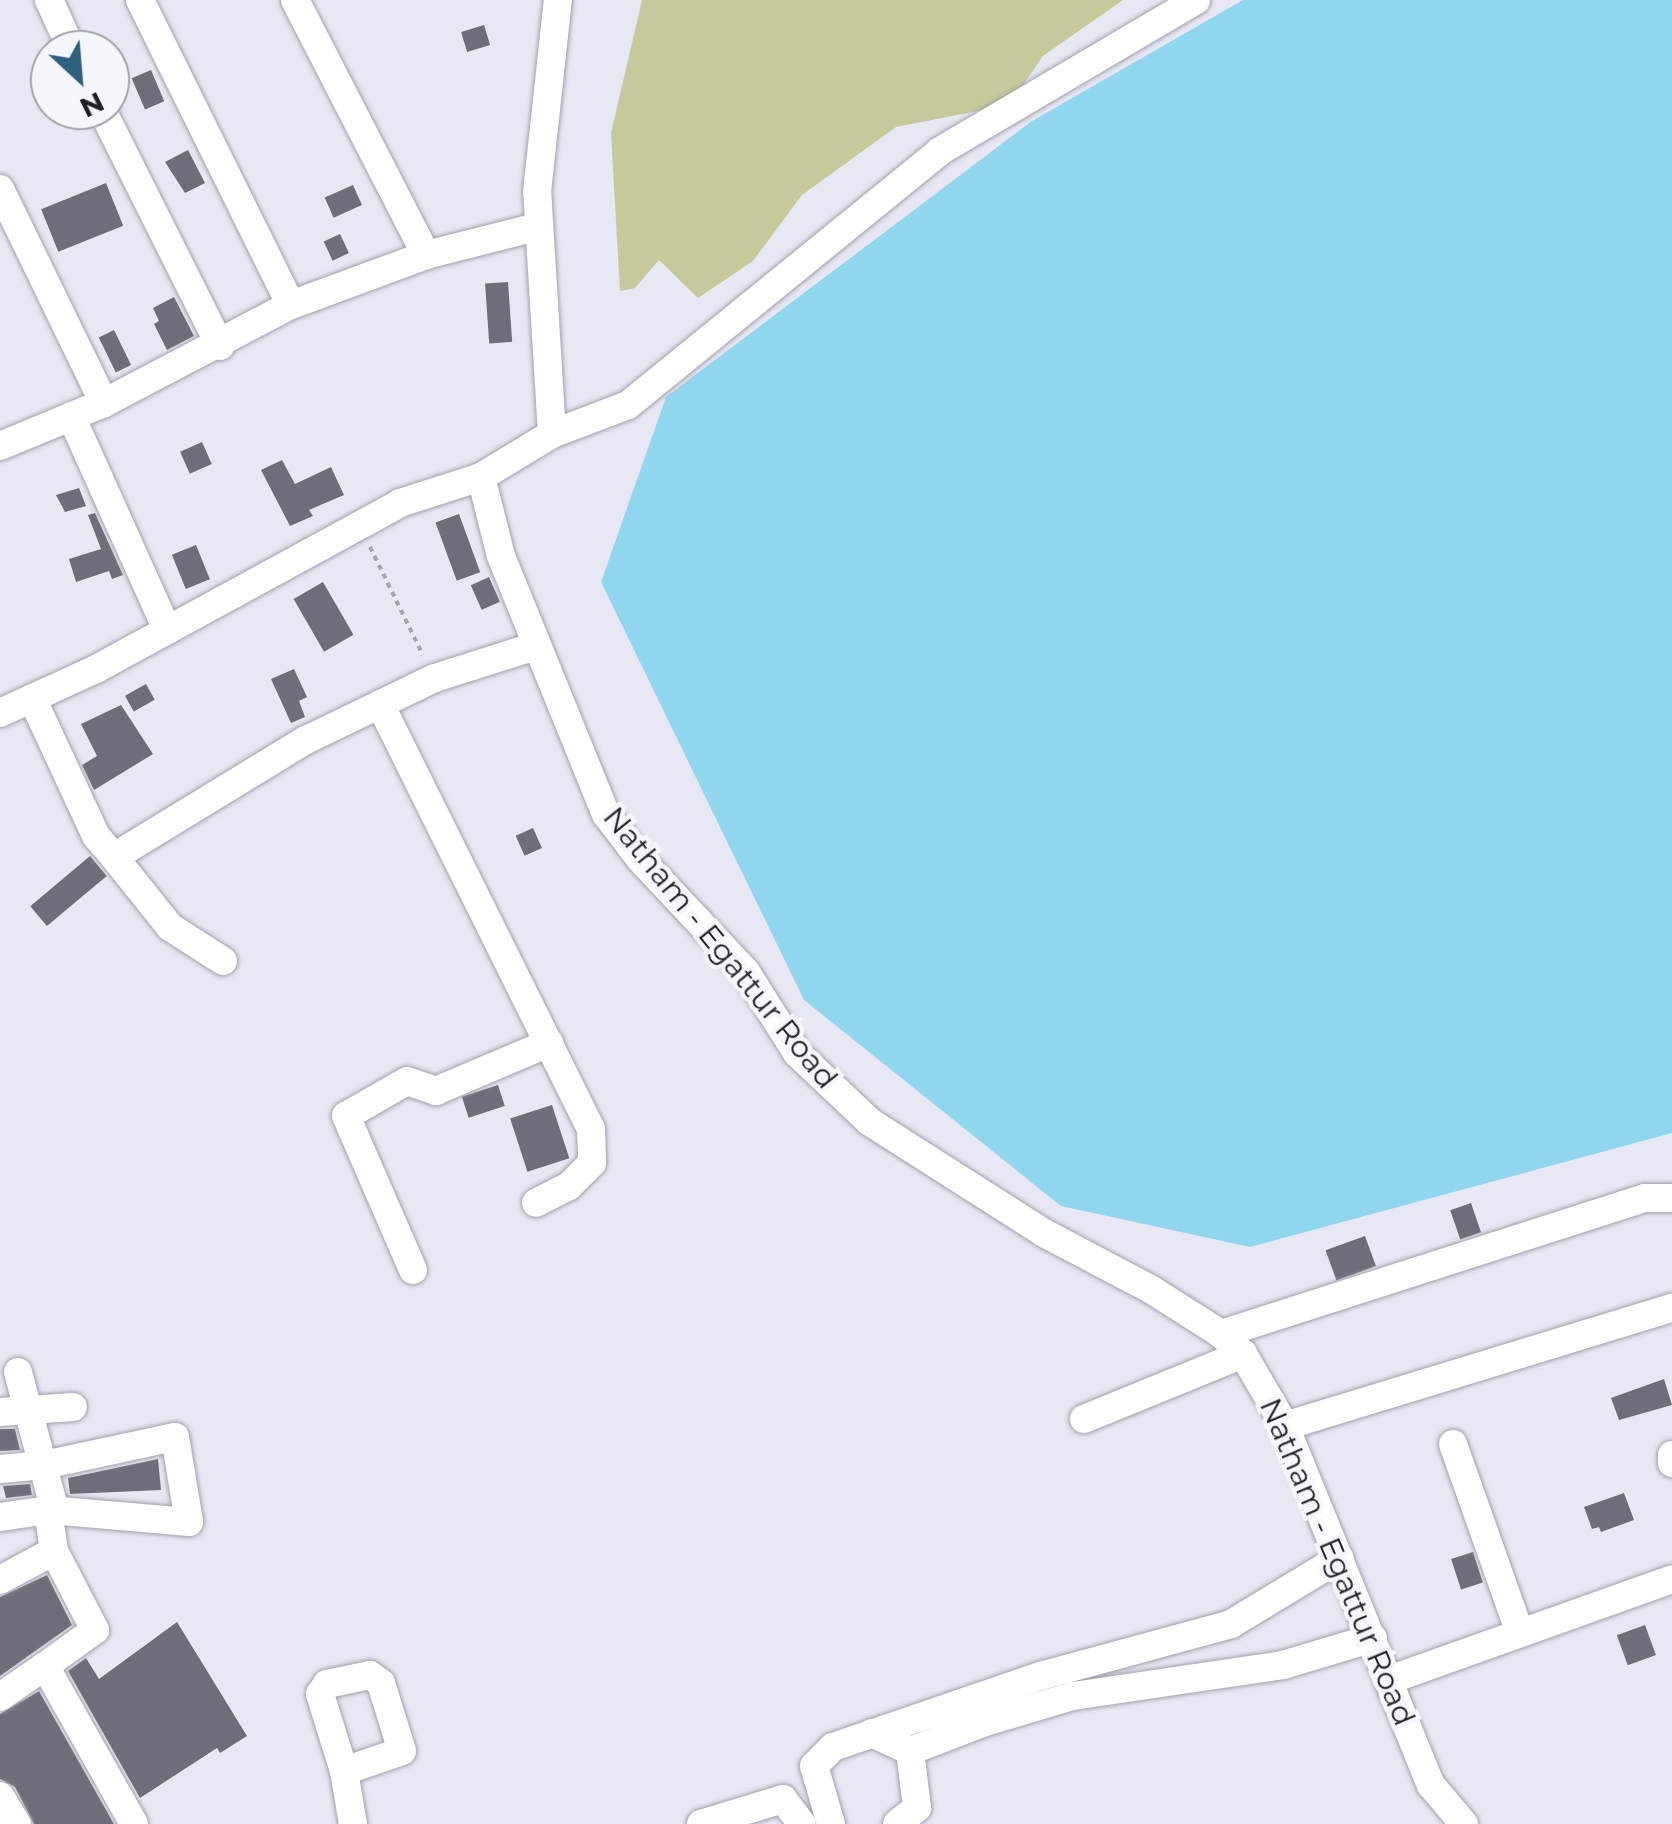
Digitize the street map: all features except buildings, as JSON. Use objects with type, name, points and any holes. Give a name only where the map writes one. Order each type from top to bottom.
[{"type":"street","points":[[49,0],[63,30]]},
{"type":"street","points":[[140,0],[291,305]]},
{"type":"street","points":[[296,0],[426,256]]},
{"type":"street","points":[[552,434],[536,192],[558,0]]},
{"type":"street","points":[[0,713],[167,630],[400,503],[481,477],[552,434],[628,405],[940,151],[1196,0]]},
{"type":"street","points":[[112,130],[220,346]]},
{"type":"street","points":[[0,189],[104,403]]},
{"type":"street","points":[[0,446],[104,403],[220,346],[291,305],[426,256],[537,228]]},
{"type":"street","points":[[70,416],[167,630]]},
{"type":"street","name":"Natham - Egattur Road","points":[[481,477],[501,556],[606,814],[640,859],[746,972],[797,1052],[870,1122],[1028,1222],[1152,1290],[1221,1334],[1243,1354],[1285,1426],[1431,1784],[1464,1824]]},
{"type":"street","points":[[114,856],[306,740],[435,678],[536,646]]},
{"type":"street","points":[[32,698],[96,836],[170,927],[224,961]]},
{"type":"street","points":[[380,704],[591,1130],[595,1152],[592,1163],[569,1186],[536,1203]]},
{"type":"street","points":[[413,1270],[346,1116],[407,1081],[436,1091],[549,1043]]},
{"type":"street","points":[[1221,1334],[1645,1198],[1672,1198]]},
{"type":"street","points":[[1285,1426],[1672,1308]]},
{"type":"street","points":[[1084,1420],[1243,1354]]},
{"type":"street","points":[[0,1697],[95,1630],[54,1551],[48,1510],[52,1500],[44,1465],[14,1411],[18,1372]]},
{"type":"street","points":[[14,1411],[73,1408]]},
{"type":"street","points":[[0,1469],[44,1465],[176,1437],[189,1522],[48,1510],[0,1517]]},
{"type":"street","points":[[1453,1444],[1519,1630]]},
{"type":"street","points":[[1672,1454],[1672,1463]]},
{"type":"street","points":[[0,1580],[54,1551]]},
{"type":"street","points":[[831,1824],[814,1766],[833,1747],[1040,1676],[1231,1624],[1340,1558]]},
{"type":"street","points":[[1389,1680],[1519,1630],[1672,1579]]},
{"type":"street","points":[[872,1734],[910,1751],[985,1722],[1073,1696],[1283,1665],[1373,1638]]},
{"type":"street","points":[[45,1666],[134,1824]]},
{"type":"street","points":[[910,1751],[914,1819]]},
{"type":"street","points":[[344,1771],[353,1824]]},
{"type":"street","points":[[0,1796],[17,1824]]},
{"type":"street","points":[[700,1824],[784,1799],[802,1824]]},
{"type":"path","points":[[359,525],[435,678]]},
{"type":"green space","points":[[642,0],[1123,0],[1043,56],[1019,91],[988,109],[896,127],[802,195],[753,261],[698,298],[659,260],[635,288],[620,291],[611,133]]},
{"type":"water","points":[[1243,0],[1672,0],[1672,1133],[1250,1247],[1061,1206],[804,1000],[601,582],[666,397],[1032,121]]}]
